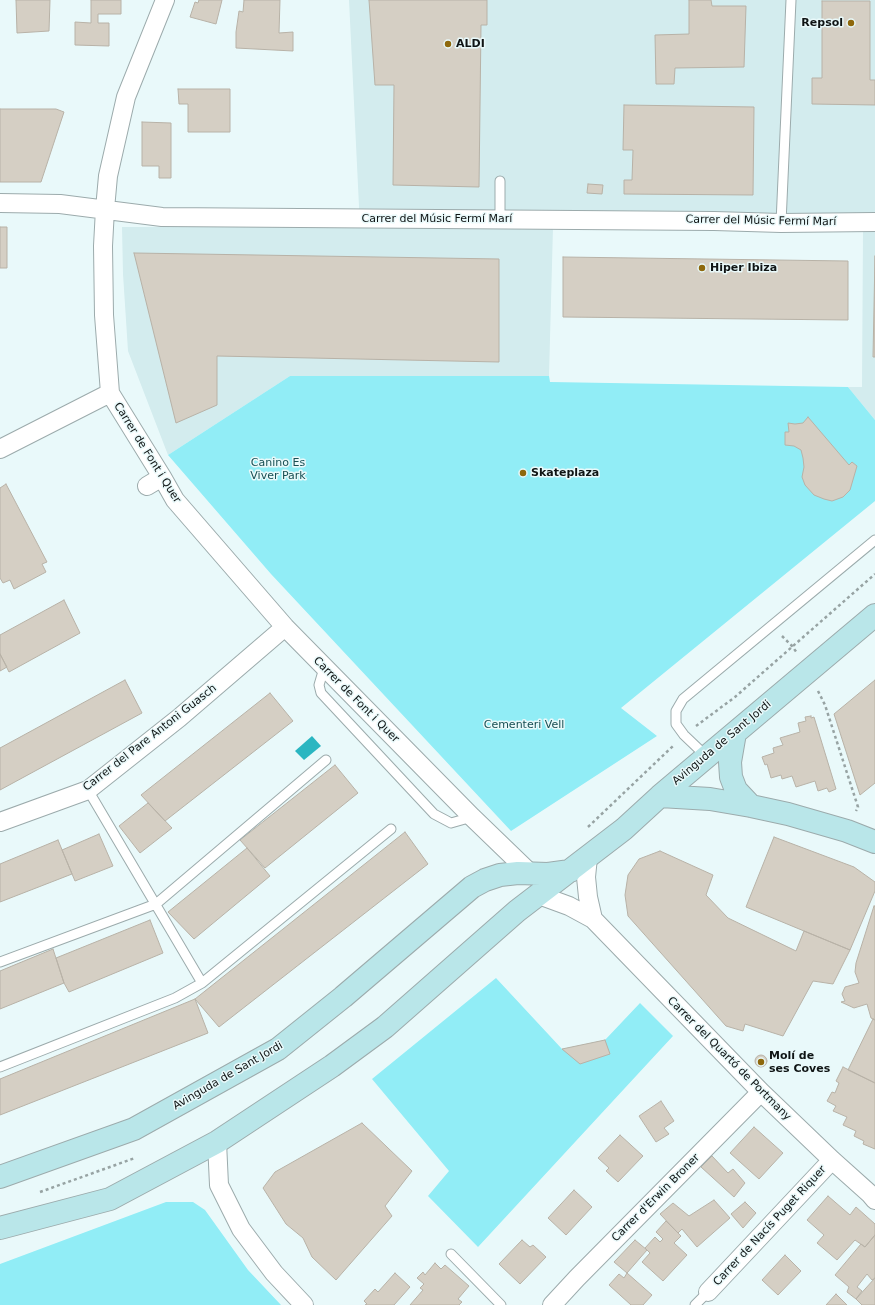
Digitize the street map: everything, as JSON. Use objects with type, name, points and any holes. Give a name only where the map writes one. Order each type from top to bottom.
[{"type":"street","name":"Carrer de Font i Quer","points":[[165,0],[126,97],[108,176],[105,209],[104,315],[110,393],[154,481],[175,500],[285,627],[324,668],[530,874]]},
{"type":"street","name":"Carrer del Músic Fermí Marí","points":[[0,203],[60,204],[162,217],[714,221],[781,223],[875,222]]},
{"type":"street","points":[[0,449],[110,393]]},
{"type":"street","name":"Avinguda de Sant Jordi","points":[[0,1228],[110,1199],[217,1142],[332,1066],[385,1027],[517,911],[624,829],[706,756],[875,614]]},
{"type":"street","name":"Carrer del Pare Antoni Guasch","points":[[0,822],[88,790],[179,718],[285,627]]},
{"type":"street","points":[[735,733],[730,762],[731,777],[736,790],[750,806]]},
{"type":"street","points":[[660,796],[710,799],[788,814],[847,831],[875,842]]},
{"type":"street","points":[[588,857],[586,877],[588,897],[593,919]]},
{"type":"street","name":"Avinguda de Sant Jordi","points":[[0,1177],[134,1129],[278,1049],[343,997],[472,887],[485,880],[500,875],[518,873],[548,874],[570,871]]},
{"type":"street","name":"Avinguda de Sant Jordi","points":[[517,911],[526,892],[530,874]]},
{"type":"street","name":"Carrer del Quartó de Portmany","points":[[539,895],[569,906],[593,919],[761,1092],[832,1160],[873,1196]]},
{"type":"street","name":"Carrer d'Erwin Broner","points":[[552,1305],[761,1092]]},
{"type":"street","points":[[217,1142],[219,1185],[241,1229],[274,1273],[304,1305]]},
{"type":"street","name":"Carrer de Nacís Puget Riquer","points":[[701,1299],[832,1160]]},
{"type":"lane","points":[[781,223],[791,0]]},
{"type":"lane","points":[[500,181],[500,219]]},
{"type":"lane","points":[[706,756],[684,735],[676,724],[676,711],[683,699],[875,540]]},
{"type":"lane","points":[[324,668],[319,684],[321,693],[434,814],[451,823],[472,817]]},
{"type":"lane","points":[[0,962],[156,904],[326,760]]},
{"type":"lane","points":[[88,790],[202,983]]},
{"type":"lane","points":[[0,1067],[175,998],[202,983],[391,829]]},
{"type":"lane","points":[[451,1254],[501,1305]]},
{"type":"path","points":[[772,625],[792,646],[808,671],[825,705],[858,807],[847,831]]},
{"type":"shaded area","points":[[349,0],[875,0],[875,420],[848,387],[862,387],[863,231],[553,227],[549,376],[290,376],[168,455],[128,351],[123,274],[122,227],[360,227]]},
{"type":"shaded area","points":[[312,736],[321,746],[304,760],[295,751]]},
{"type":"green space","points":[[290,376],[549,376],[550,382],[848,387],[875,420],[875,501],[621,708],[657,736],[511,831],[271,574],[168,455]]},
{"type":"green space","points":[[496,978],[562,1049],[605,1040],[640,1003],[673,1036],[478,1247],[428,1196],[449,1171],[372,1079]]},
{"type":"green space","points":[[166,1202],[193,1202],[205,1210],[248,1270],[281,1305],[0,1305],[0,1264]]},
{"type":"building","points":[[16,0],[50,0],[49,31],[17,33]]},
{"type":"building","points":[[91,0],[121,0],[121,14],[98,14],[98,23],[109,23],[109,46],[75,45],[75,22],[91,23]]},
{"type":"building","points":[[199,0],[222,0],[216,24],[190,17],[195,2],[198,3]]},
{"type":"building","points":[[244,0],[280,0],[279,33],[293,32],[293,51],[236,48],[236,32],[239,11],[243,12]]},
{"type":"building","points":[[369,0],[487,0],[487,25],[481,25],[479,187],[393,185],[394,85],[375,85]]},
{"type":"building","points":[[689,0],[711,0],[712,6],[746,6],[744,67],[675,68],[674,84],[656,84],[655,35],[689,34]]},
{"type":"building","points":[[822,1],[870,1],[870,80],[875,80],[875,105],[812,104],[812,78],[822,78]]},
{"type":"building","points":[[178,89],[230,89],[230,132],[188,132],[188,104],[179,104]]},
{"type":"building","points":[[624,105],[754,107],[753,195],[624,194],[624,180],[632,180],[633,150],[623,150]]},
{"type":"building","points":[[0,109],[56,109],[64,112],[41,182],[0,182]]},
{"type":"building","points":[[142,122],[171,123],[171,178],[159,178],[159,166],[142,166]]},
{"type":"building","points":[[588,184],[603,185],[602,194],[587,193]]},
{"type":"building","points":[[0,227],[7,227],[7,268],[0,268]]},
{"type":"building","points":[[134,253],[499,259],[499,362],[217,356],[217,405],[176,423]]},
{"type":"building","points":[[875,256],[875,357],[873,357]]},
{"type":"building","points":[[563,257],[848,261],[848,320],[563,317]]},
{"type":"building","points":[[808,417],[849,465],[852,462],[857,466],[850,490],[843,497],[832,501],[814,495],[805,485],[802,477],[804,467],[801,450],[794,446],[785,445],[785,432],[789,432],[788,423],[803,423]]},
{"type":"building","points":[[6,484],[47,562],[42,564],[46,572],[14,589],[10,580],[3,583],[0,578],[0,488]]},
{"type":"building","points":[[64,600],[80,633],[9,672],[0,654],[0,635]]},
{"type":"building","points":[[0,654],[7,667],[0,671]]},
{"type":"building","points":[[125,680],[142,713],[0,790],[0,748]]},
{"type":"building","points":[[875,680],[875,783],[860,795],[834,714]]},
{"type":"building","points":[[270,693],[293,721],[165,821],[141,795]]},
{"type":"building","points":[[811,716],[811,718],[814,717],[836,789],[829,792],[827,788],[818,791],[815,781],[796,787],[792,776],[782,779],[781,775],[771,778],[767,764],[765,765],[762,757],[774,753],[773,748],[783,745],[780,738],[800,732],[798,723],[806,721],[805,717]]},
{"type":"building","points":[[335,765],[358,793],[265,868],[240,840]]},
{"type":"building","points":[[148,803],[172,828],[140,853],[119,826]]},
{"type":"building","points":[[405,832],[428,864],[219,1027],[195,999]]},
{"type":"building","points":[[99,834],[113,866],[75,881],[62,850]]},
{"type":"building","points":[[774,837],[854,867],[875,882],[875,891],[850,950],[746,907]]},
{"type":"building","points":[[58,840],[72,874],[0,902],[0,864]]},
{"type":"building","points":[[247,848],[270,876],[194,939],[168,912]]},
{"type":"building","points":[[660,851],[713,875],[706,895],[728,918],[796,951],[804,931],[850,950],[833,984],[813,981],[783,1036],[745,1024],[743,1031],[726,1026],[628,916],[625,895],[628,875],[639,859]]},
{"type":"building","points":[[874,906],[875,1020],[871,1018],[867,1004],[854,1008],[841,1002],[845,1001],[842,994],[845,987],[859,983],[855,972],[856,963]]},
{"type":"building","points":[[150,920],[163,953],[69,992],[64,983],[56,958]]},
{"type":"building","points":[[53,949],[64,983],[0,1009],[0,971]]},
{"type":"building","points":[[195,999],[208,1033],[0,1115],[0,1079]]},
{"type":"building","points":[[873,1019],[875,1020],[875,1083],[848,1070]]},
{"type":"building","points":[[605,1040],[610,1054],[580,1064],[562,1049]]},
{"type":"building","name":"Molí de ses Coves","points":[[763,1055],[766,1056],[766,1066],[759,1067],[756,1066],[755,1059],[756,1056]]},
{"type":"building","points":[[843,1067],[875,1083],[875,1149],[863,1144],[864,1141],[854,1136],[856,1131],[843,1125],[847,1117],[833,1111],[836,1106],[827,1101],[832,1092],[835,1093],[839,1083],[836,1081]]},
{"type":"building","points":[[661,1101],[674,1121],[664,1128],[669,1134],[656,1142],[639,1116]]},
{"type":"building","points":[[362,1123],[412,1171],[385,1206],[392,1216],[336,1280],[312,1257],[303,1238],[286,1224],[263,1188],[275,1172]]},
{"type":"building","points":[[754,1127],[783,1153],[759,1179],[730,1153]]},
{"type":"building","points":[[620,1135],[643,1156],[618,1182],[606,1171],[609,1168],[598,1158]]},
{"type":"building","points":[[712,1156],[728,1173],[733,1169],[745,1183],[734,1197],[701,1167]]},
{"type":"building","points":[[574,1190],[592,1207],[566,1235],[548,1218]]},
{"type":"building","points":[[828,1196],[850,1215],[856,1207],[875,1224],[875,1235],[865,1247],[855,1240],[837,1260],[817,1243],[824,1235],[807,1220]]},
{"type":"building","points":[[714,1200],[730,1218],[697,1247],[682,1229],[678,1233],[660,1214],[673,1203],[689,1216]]},
{"type":"building","points":[[745,1202],[756,1213],[743,1228],[731,1214]]},
{"type":"building","points":[[666,1221],[681,1236],[674,1243],[687,1255],[663,1281],[642,1262],[650,1253],[645,1248],[655,1237],[660,1242],[663,1239],[656,1232]]},
{"type":"building","points":[[875,1235],[875,1278],[872,1280],[867,1274],[857,1287],[862,1291],[856,1299],[847,1292],[849,1287],[835,1275],[861,1244],[865,1247]]},
{"type":"building","points":[[522,1240],[530,1247],[533,1245],[546,1257],[520,1284],[499,1264]]},
{"type":"building","points":[[635,1240],[647,1250],[627,1273],[614,1262]]},
{"type":"building","points":[[785,1255],[801,1271],[778,1295],[762,1280]]},
{"type":"building","points":[[435,1263],[441,1269],[445,1265],[469,1286],[458,1299],[462,1302],[459,1305],[410,1305],[423,1290],[420,1288],[424,1284],[417,1278],[423,1272],[425,1275]]},
{"type":"building","points":[[395,1273],[410,1287],[394,1305],[365,1305],[367,1304],[364,1301],[375,1289],[378,1292]]},
{"type":"building","points":[[627,1273],[652,1295],[643,1305],[631,1305],[609,1285],[619,1274],[624,1278]]},
{"type":"building","points":[[875,1278],[875,1305],[862,1305],[856,1299]]},
{"type":"building","points":[[836,1294],[847,1305],[826,1305]]},
{"type":"place","name":"Repsol","points":[[851,23]]},
{"type":"place","name":"ALDI","points":[[448,44]]},
{"type":"place","name":"Hiper Ibiza","points":[[702,268]]},
{"type":"place","name":"Skateplaza","points":[[523,473]]},
{"type":"place","name":"Molí de ses Coves","points":[[761,1062]]},
{"type":"park label","name":"Canino Es Viver Park","points":[[278,469]]},
{"type":"park label","name":"Cementeri Vell","points":[[524,725]]}]
